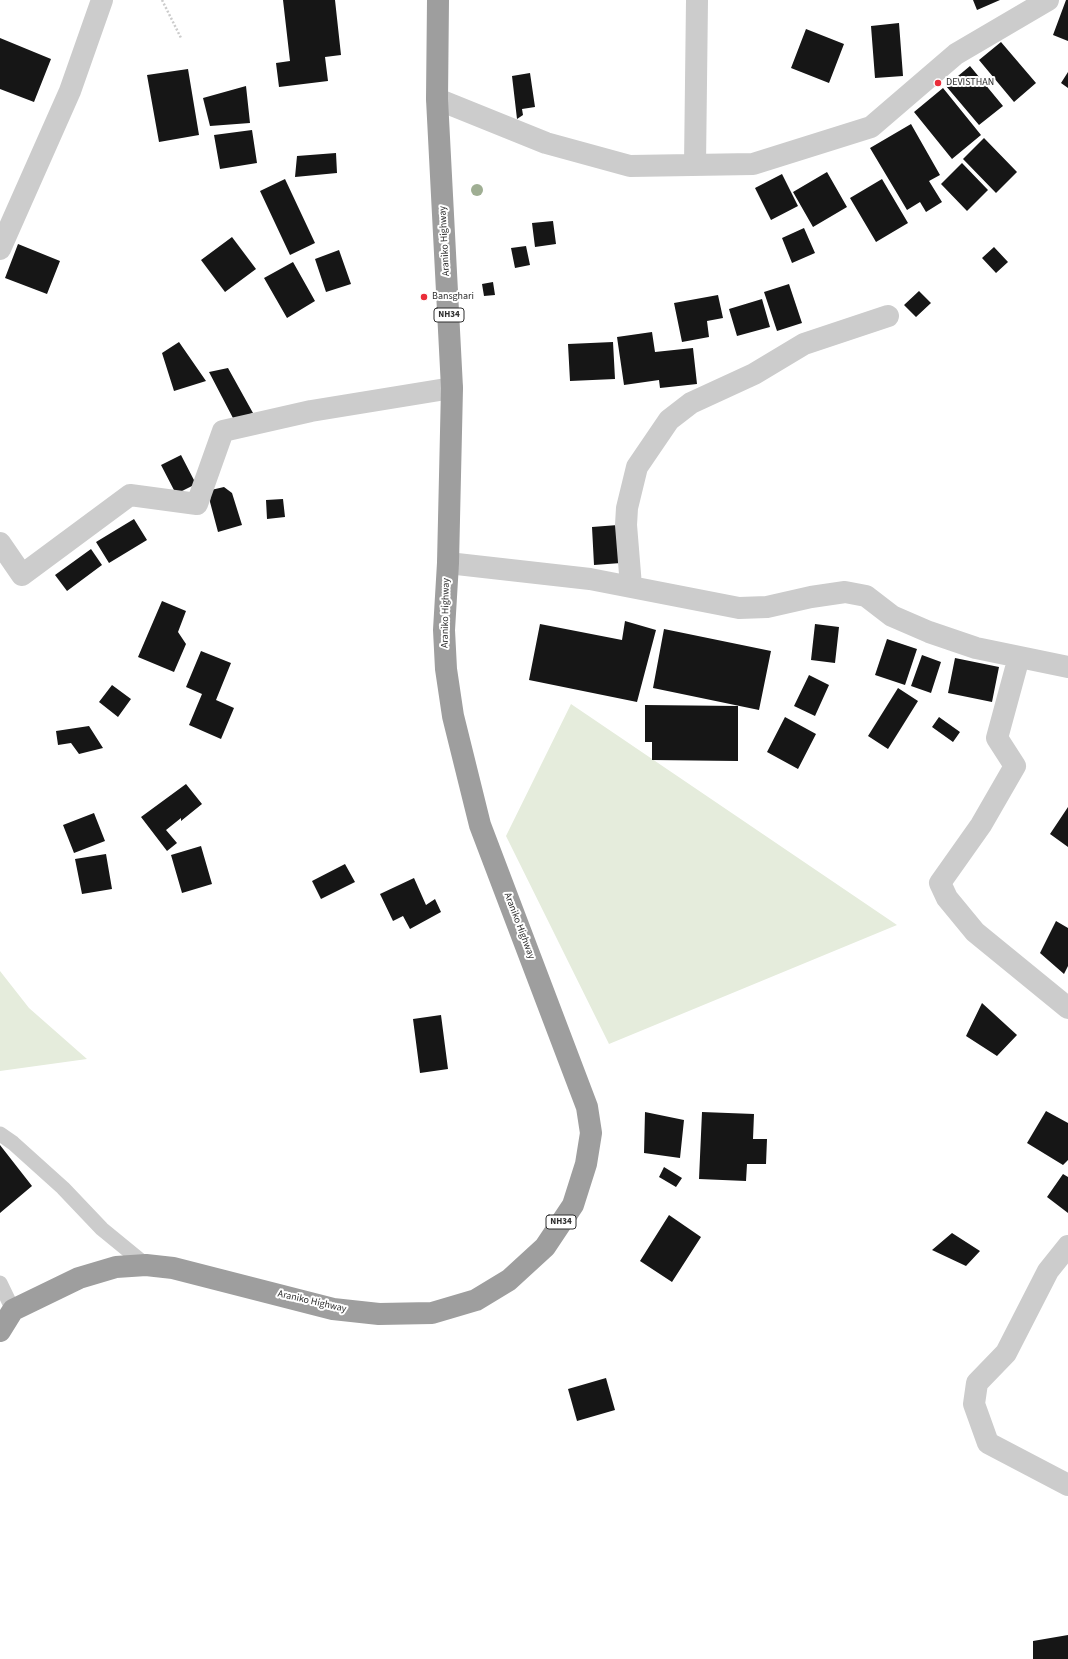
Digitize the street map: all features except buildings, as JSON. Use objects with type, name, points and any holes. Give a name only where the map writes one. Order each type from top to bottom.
[{"type":"highway","name":"Araniko Highway","points":[[13,1310],[79,1278],[116,1267],[146,1265],[173,1268],[333,1309],[379,1314],[432,1313],[476,1300],[509,1280],[545,1247],[573,1205],[586,1164],[591,1133],[587,1107],[480,825],[453,716],[446,669],[444,630],[448,563],[452,388],[437,99],[438,0]]},
{"type":"highway","points":[[0,1332],[13,1310]]},
{"type":"street","points":[[0,249],[70,91],[102,0]]},
{"type":"street","points":[[695,165],[696,0]]},
{"type":"street","points":[[437,99],[546,143],[630,166],[753,164],[871,127],[956,54],[1048,0]]},
{"type":"street","points":[[631,586],[626,525],[627,508],[637,467],[669,420],[691,403],[754,374],[804,344],[888,316]]},
{"type":"street","points":[[0,542],[22,575],[130,496],[197,504],[223,431],[311,411],[452,388]]},
{"type":"street","points":[[448,563],[590,579],[739,608],[767,607],[811,597],[845,592],[866,596],[892,616],[929,632],[976,648],[1068,667]]},
{"type":"street","points":[[1018,657],[996,738],[1015,766],[981,825],[940,883],[946,898],[975,932],[1068,1008]]},
{"type":"street","points":[[1068,1246],[1048,1271],[1006,1353],[977,1384],[974,1404],[988,1443],[1068,1485]]},
{"type":"lane","points":[[0,1134],[14,1143],[63,1188],[102,1229],[146,1265]]},
{"type":"lane","points":[[0,1283],[13,1310]]},
{"type":"path","points":[[162,0],[181,38]]},
{"type":"green space","points":[[571,704],[897,925],[609,1044],[506,836]]},
{"type":"green space","points":[[0,971],[29,1008],[87,1059],[0,1071]]},
{"type":"place","name":"DEVISTHAN","points":[[938,83]]},
{"type":"place","name":"Bansghari","points":[[424,297]]}]
